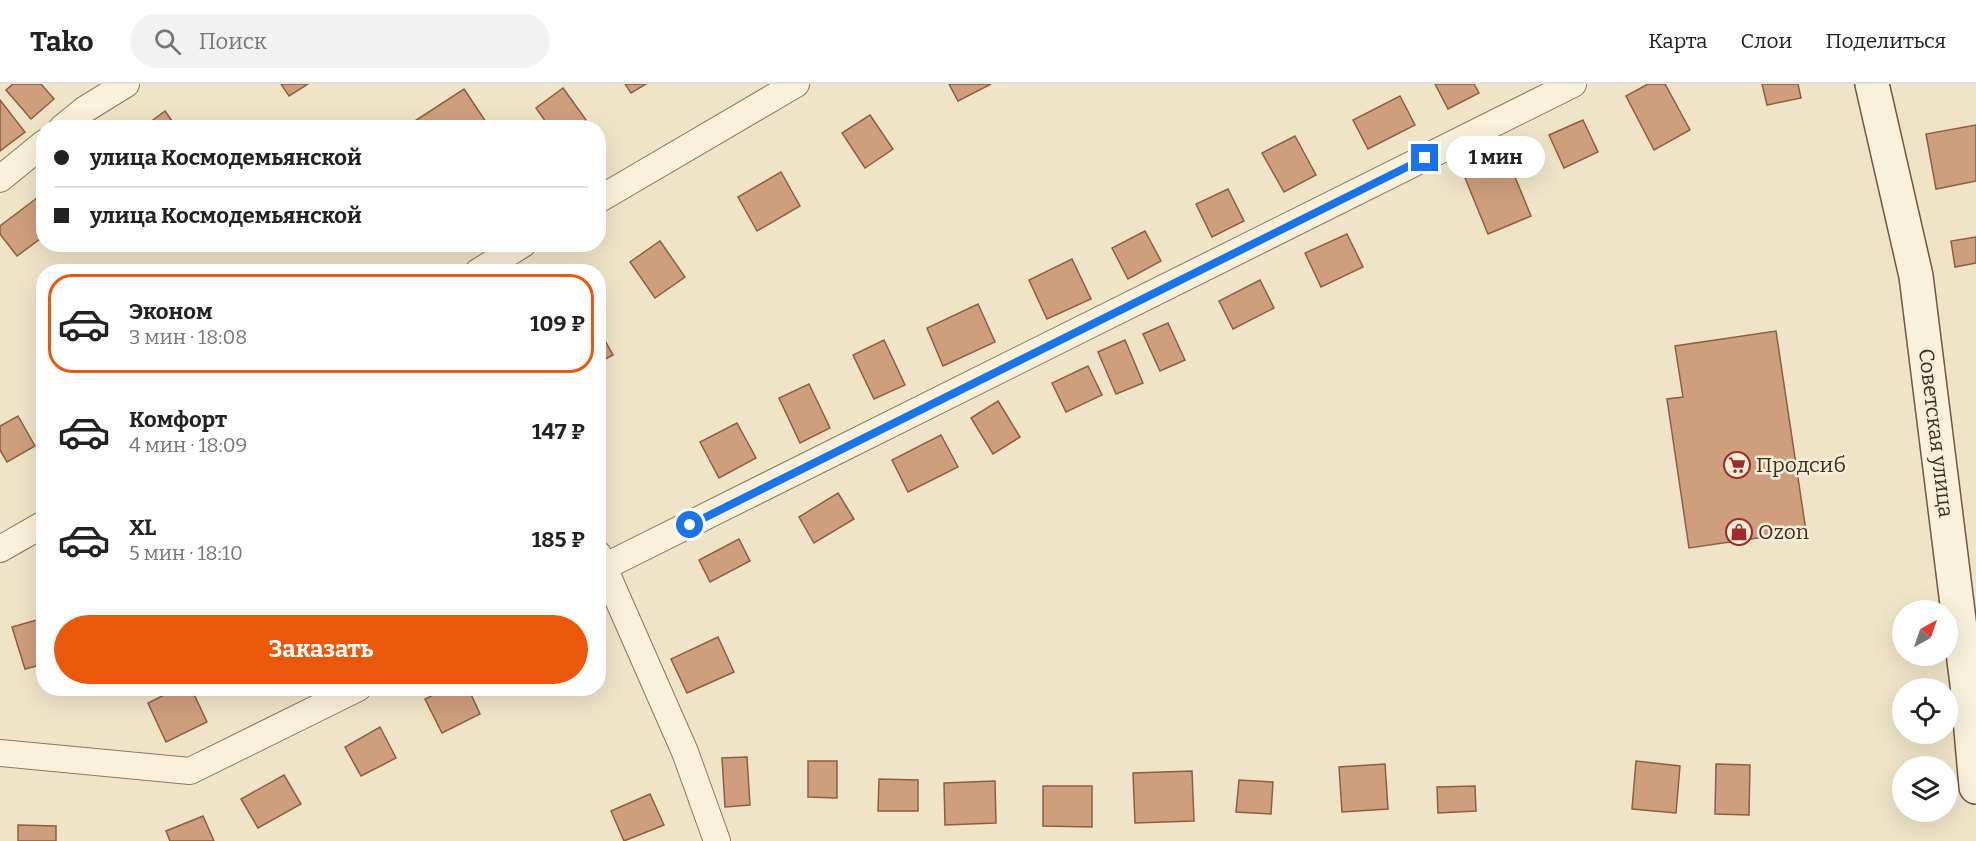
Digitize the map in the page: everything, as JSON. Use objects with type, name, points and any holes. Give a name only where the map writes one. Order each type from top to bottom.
[{"type":"main road","name":"Советская улица","points":[[1872,84],[1916,276],[1965,672],[1976,787]]},
{"type":"street","points":[[72,120],[126,84]]},
{"type":"street","points":[[606,195],[796,84]]},
{"type":"street","points":[[606,562],[1572,84]]},
{"type":"street","points":[[0,179],[36,150]]},
{"type":"street","points":[[491,264],[510,252]]},
{"type":"street","points":[[0,549],[36,529]]},
{"type":"street","points":[[606,575],[685,753],[717,841]]},
{"type":"street","points":[[0,753],[190,771],[342,696]]},
{"type":"building","points":[[13,84],[41,84],[54,99],[31,119],[6,90]]},
{"type":"building","points":[[281,84],[308,84],[289,96]]},
{"type":"building","points":[[625,84],[646,84],[631,93]]},
{"type":"building","points":[[949,84],[991,84],[958,101]]},
{"type":"building","points":[[1435,84],[1474,84],[1479,93],[1448,109]]},
{"type":"building","points":[[1648,84],[1665,84],[1690,130],[1654,150],[1626,96]]},
{"type":"building","points":[[1762,84],[1798,84],[1801,98],[1767,105]]},
{"type":"building","points":[[563,88],[586,120],[544,120],[536,108]]},
{"type":"building","points":[[464,89],[485,120],[416,120]]},
{"type":"building","points":[[1400,96],[1415,125],[1368,149],[1353,120]]},
{"type":"building","points":[[0,100],[25,132],[0,151]]},
{"type":"building","points":[[165,111],[171,120],[153,120]]},
{"type":"building","points":[[870,115],[893,149],[865,168],[842,133]]},
{"type":"building","points":[[1583,120],[1598,152],[1564,168],[1549,135]]},
{"type":"building","points":[[1976,125],[1976,181],[1936,189],[1926,134]]},
{"type":"building","points":[[1295,136],[1316,175],[1284,192],[1262,153]]},
{"type":"building","points":[[1508,160],[1531,216],[1488,234],[1465,178]]},
{"type":"building","points":[[781,172],[800,206],[757,231],[738,197]]},
{"type":"building","points":[[1228,189],[1244,221],[1212,237],[1196,204]]},
{"type":"building","points":[[36,199],[36,242],[17,256],[0,234],[0,226]]},
{"type":"building","points":[[1145,231],[1161,261],[1128,279],[1112,248]]},
{"type":"building","points":[[1347,234],[1363,267],[1321,287],[1305,253]]},
{"type":"building","points":[[1976,237],[1976,263],[1955,267],[1951,241]]},
{"type":"building","points":[[660,241],[685,277],[655,298],[630,262]]},
{"type":"building","points":[[1072,259],[1091,299],[1047,319],[1029,280]]},
{"type":"building","points":[[1260,280],[1274,308],[1233,329],[1219,301]]},
{"type":"building","points":[[978,304],[995,342],[943,366],[927,328]]},
{"type":"building","points":[[1168,323],[1185,360],[1160,371],[1143,334]]},
{"type":"building","name":"Продсиб","points":[[1776,331],[1806,531],[1689,548],[1667,399],[1683,397],[1675,346]]},
{"type":"building","points":[[884,340],[905,385],[874,399],[853,355]]},
{"type":"building","points":[[1125,340],[1143,383],[1116,394],[1098,352]]},
{"type":"building","points":[[606,342],[613,355],[606,359]]},
{"type":"building","points":[[1088,366],[1102,395],[1066,412],[1052,383]]},
{"type":"building","points":[[809,384],[830,428],[800,443],[779,398]]},
{"type":"building","points":[[998,401],[1020,437],[993,454],[971,418]]},
{"type":"building","points":[[18,416],[35,446],[7,462],[0,450],[0,426]]},
{"type":"building","points":[[737,423],[756,458],[719,478],[700,442]]},
{"type":"building","points":[[941,435],[958,467],[908,492],[892,460]]},
{"type":"building","points":[[838,493],[854,519],[814,543],[799,517]]},
{"type":"building","points":[[739,539],[750,561],[710,582],[699,560]]},
{"type":"building","points":[[36,620],[36,666],[25,669],[12,627]]},
{"type":"building","points":[[718,637],[734,672],[687,693],[671,659]]},
{"type":"building","points":[[162,696],[195,696],[207,722],[166,742],[148,703]]},
{"type":"building","points":[[431,696],[472,696],[480,714],[442,733],[425,699]]},
{"type":"building","points":[[380,727],[396,758],[361,776],[345,747]]},
{"type":"building","points":[[747,757],[750,805],[725,807],[722,758]]},
{"type":"building","points":[[808,761],[837,761],[837,798],[808,797]]},
{"type":"building","points":[[1636,761],[1680,766],[1676,813],[1632,809]]},
{"type":"building","points":[[1385,764],[1388,809],[1342,812],[1339,767]]},
{"type":"building","points":[[1716,764],[1750,765],[1749,815],[1715,814]]},
{"type":"building","points":[[1192,771],[1194,821],[1135,823],[1133,773]]},
{"type":"building","points":[[284,775],[301,804],[258,828],[241,799]]},
{"type":"building","points":[[879,779],[918,780],[918,811],[878,811]]},
{"type":"building","points":[[1239,780],[1273,782],[1271,814],[1236,812]]},
{"type":"building","points":[[995,781],[996,823],[945,825],[944,783]]},
{"type":"building","points":[[1043,786],[1092,786],[1092,827],[1043,826]]},
{"type":"building","points":[[1475,786],[1476,811],[1438,813],[1437,787]]},
{"type":"building","points":[[650,794],[664,825],[624,841],[611,811]]},
{"type":"building","points":[[203,816],[214,841],[170,841],[166,831]]},
{"type":"building","points":[[18,825],[56,826],[56,841],[18,841]]},
{"type":"place","name":"Продсиб","points":[[1737,465]]},
{"type":"place","name":"Ozon","points":[[1739,532]]},
{"type":"route","points":[[690,525],[1425,158]]}]
